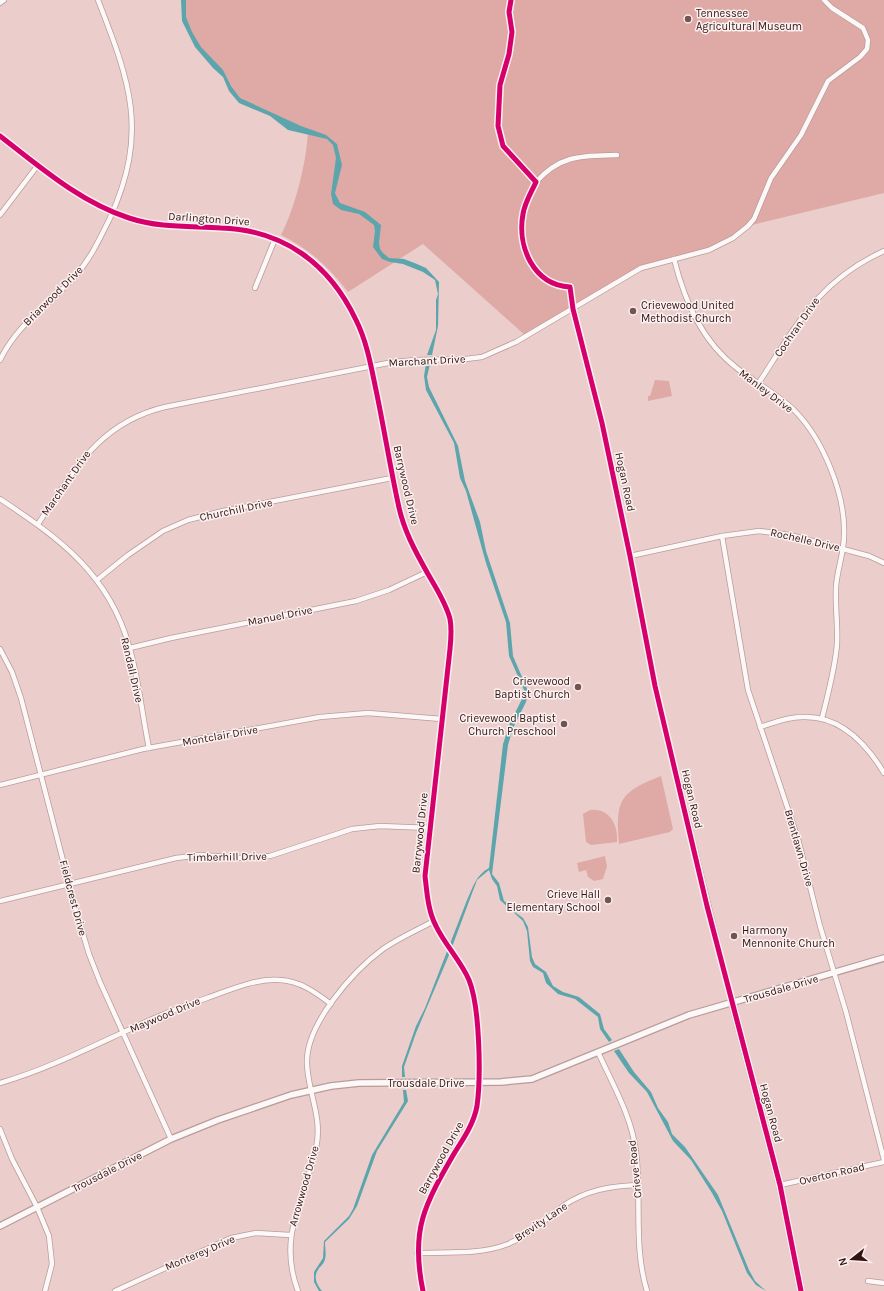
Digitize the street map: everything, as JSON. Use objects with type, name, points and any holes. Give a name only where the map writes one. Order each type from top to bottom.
[{"type":"street","points":[[0,4],[4,0]]},
{"type":"street","name":"Briarwood Drive","points":[[0,360],[7,346],[27,320],[66,285],[82,267],[99,241],[122,186],[128,164],[131,141],[132,112],[124,70],[98,0]]},
{"type":"street","points":[[511,0],[509,12],[512,32],[509,54],[500,85],[498,126],[503,146],[536,182],[554,166],[571,158],[617,155]]},
{"type":"street","name":"Marchant Drive","points":[[38,524],[74,470],[91,448],[108,432],[134,417],[165,406],[371,366],[409,360],[466,359],[482,357],[509,346],[641,268],[719,246],[748,226],[759,210],[776,169],[811,118],[828,81],[860,57],[867,47],[868,38],[862,27],[832,8],[824,0]]},
{"type":"street","name":"Darlington Drive","points":[[0,136],[78,194],[112,212],[149,223],[171,226],[244,230],[275,239],[307,256],[331,280],[356,319],[371,366]]},
{"type":"street","points":[[0,215],[38,165]]},
{"type":"street","name":"Hogan Road","points":[[536,182],[525,205],[522,220],[522,237],[526,255],[533,268],[545,278],[558,286],[570,287],[573,309],[600,416],[630,556],[655,686],[732,1002],[780,1185],[801,1291]]},
{"type":"street","points":[[255,288],[275,239]]},
{"type":"street","name":"Cochran Drive","points":[[758,384],[798,323],[820,295],[843,274],[884,251]]},
{"type":"street","name":"Manley Drive","points":[[674,259],[688,304],[701,329],[730,364],[793,410],[811,431],[821,448],[832,473],[842,509],[844,533],[843,549],[836,588],[835,656],[822,718]]},
{"type":"street","name":"Barrywood Drive","points":[[371,366],[392,478],[406,531],[442,600],[451,623],[450,650],[425,876],[427,896],[434,922],[469,980],[476,1005],[478,1083],[477,1104],[474,1118],[432,1192],[424,1212],[420,1226],[418,1253],[423,1291]]},
{"type":"street","name":"Churchill Drive","points":[[97,580],[128,555],[163,531],[188,520],[223,511],[392,478]]},
{"type":"street","name":"Randall Drive","points":[[0,499],[38,524],[68,548],[97,580],[116,613],[130,648],[149,748]]},
{"type":"street","name":"Rochelle Drive","points":[[630,556],[747,531],[773,532],[869,556],[884,563]]},
{"type":"street","name":"Brentlawn Drive","points":[[722,536],[745,673],[760,727],[798,839],[820,926],[855,1044],[884,1161]]},
{"type":"street","name":"Manuel Drive","points":[[130,648],[171,638],[356,601],[389,590],[427,572]]},
{"type":"street","name":"Fieldcrest Drive","points":[[0,649],[19,691],[69,884],[92,963],[171,1140]]},
{"type":"street","name":"Montclair Drive","points":[[0,785],[149,748],[320,717],[374,713],[442,719]]},
{"type":"street","points":[[760,727],[801,717],[822,718],[836,724],[852,734],[867,749],[884,773]]},
{"type":"street","name":"Timberhill Drive","points":[[0,901],[176,858],[201,855],[241,858],[273,856],[327,836],[367,827],[394,826],[430,828]]},
{"type":"street","name":"Arrowwood Drive","points":[[298,1291],[291,1259],[290,1235],[295,1213],[315,1154],[319,1122],[307,1063],[309,1042],[318,1022],[331,1004],[379,952],[398,940],[434,922]]},
{"type":"street","name":"Trousdale Drive","points":[[0,1226],[171,1140],[218,1120],[312,1090],[359,1083],[478,1083],[513,1082],[532,1079],[689,1015],[834,974],[884,958]]},
{"type":"street","name":"Maywood Drive","points":[[0,1083],[52,1065],[192,1002],[268,980],[282,980],[298,983],[312,990],[331,1004]]},
{"type":"street","name":"Crieve Road","points":[[598,1052],[630,1127],[635,1147],[638,1185],[640,1260],[647,1291]]},
{"type":"street","points":[[0,1129],[12,1159],[46,1228],[51,1243],[51,1271],[46,1291]]},
{"type":"street","name":"Overton Road","points":[[780,1185],[884,1161]]},
{"type":"street","name":"Brevity Lane","points":[[418,1253],[475,1251],[499,1247],[526,1235],[566,1205],[587,1194],[606,1188],[638,1185]]},
{"type":"street","name":"Monterey Drive","points":[[115,1291],[231,1238],[256,1233],[290,1235]]},
{"type":"street","points":[[868,1281],[884,1283]]},
{"type":"shaded area","points":[[183,0],[884,0],[884,193],[748,226],[719,246],[650,264],[526,336],[423,244],[348,292],[318,259],[301,246],[281,235],[291,212],[303,170],[308,130],[244,103],[231,89],[223,73],[198,45],[186,25]]},
{"type":"shaded area","points":[[655,380],[669,381],[672,396],[648,401],[648,396],[650,396]]},
{"type":"shaded area","points":[[661,776],[673,829],[670,832],[619,844],[618,817],[623,800],[637,787]]},
{"type":"shaded area","points":[[590,810],[597,810],[608,815],[616,830],[617,842],[591,845],[586,842],[583,814]]},
{"type":"shaded area","points":[[605,856],[607,866],[603,879],[594,881],[588,877],[586,870],[579,872],[577,863]]},
{"type":"water","points":[[181,0],[186,0],[186,17],[192,32],[201,47],[223,70],[231,86],[240,98],[301,126],[326,135],[337,144],[342,165],[335,193],[340,203],[365,212],[381,225],[379,243],[380,249],[389,258],[404,259],[426,268],[439,282],[438,326],[432,355],[427,355],[436,330],[436,300],[438,294],[435,280],[423,272],[403,264],[382,259],[373,247],[375,231],[374,225],[359,214],[341,210],[333,204],[331,194],[336,158],[333,145],[327,139],[288,130],[270,116],[239,103],[229,91],[223,77],[195,47],[182,21]]},
{"type":"water","points":[[426,364],[430,364],[427,377],[429,387],[458,446],[465,481],[480,522],[486,551],[510,623],[513,656],[528,691],[526,702],[513,728],[508,745],[492,874],[499,883],[504,901],[513,906],[516,913],[523,918],[528,927],[532,957],[535,964],[546,972],[553,986],[563,992],[579,997],[600,1014],[604,1029],[612,1040],[609,1042],[600,1029],[598,1017],[575,999],[558,994],[546,983],[543,973],[533,967],[530,961],[527,931],[523,921],[500,900],[497,886],[492,879],[489,870],[477,880],[449,955],[416,1033],[404,1067],[405,1077],[402,1077],[402,1066],[416,1026],[425,1008],[467,900],[473,886],[478,878],[489,868],[503,744],[510,723],[523,697],[524,690],[509,656],[506,622],[486,563],[466,491],[460,478],[454,443],[426,390],[424,376]]},
{"type":"water","points":[[619,1049],[634,1072],[651,1092],[658,1108],[668,1122],[672,1134],[685,1147],[718,1195],[749,1270],[755,1281],[766,1291],[756,1285],[747,1273],[722,1211],[712,1193],[691,1160],[673,1141],[647,1092],[629,1073],[614,1051]]},
{"type":"water","points":[[403,1090],[406,1090],[408,1101],[377,1151],[357,1206],[349,1219],[325,1242],[325,1260],[318,1269],[316,1275],[317,1284],[322,1291],[319,1291],[314,1282],[314,1272],[323,1258],[324,1241],[349,1216],[353,1209],[372,1155],[404,1102]]},
{"type":"cycle path","points":[[511,0],[509,12],[512,32],[509,54],[500,85],[498,126],[503,146],[536,182],[523,214],[522,226],[525,251],[530,262],[546,279],[557,285],[570,287],[573,309],[602,423],[655,686],[707,906],[780,1185],[801,1291]]},
{"type":"cycle path","points":[[0,136],[61,183],[94,203],[129,218],[152,224],[243,230],[264,235],[284,243],[302,253],[318,266],[332,282],[345,300],[363,337],[382,418],[400,513],[406,531],[443,601],[451,623],[450,649],[425,876],[428,902],[433,920],[466,973],[473,992],[479,1042],[479,1078],[476,1112],[468,1130],[428,1202],[423,1218],[418,1250],[419,1269],[423,1291]]},
{"type":"place","name":"Tennessee Agricultural Museum","points":[[688,19]]},
{"type":"place","name":"Crievewood United Methodist Church","points":[[633,311]]},
{"type":"place","name":"Crievewood Baptist Church","points":[[578,687]]},
{"type":"place","name":"Crievewood Baptist Church Preschool","points":[[564,724]]},
{"type":"place","name":"Crieve Hall Elementary School","points":[[608,900]]},
{"type":"place","name":"Harmony Mennonite Church","points":[[734,936]]}]
